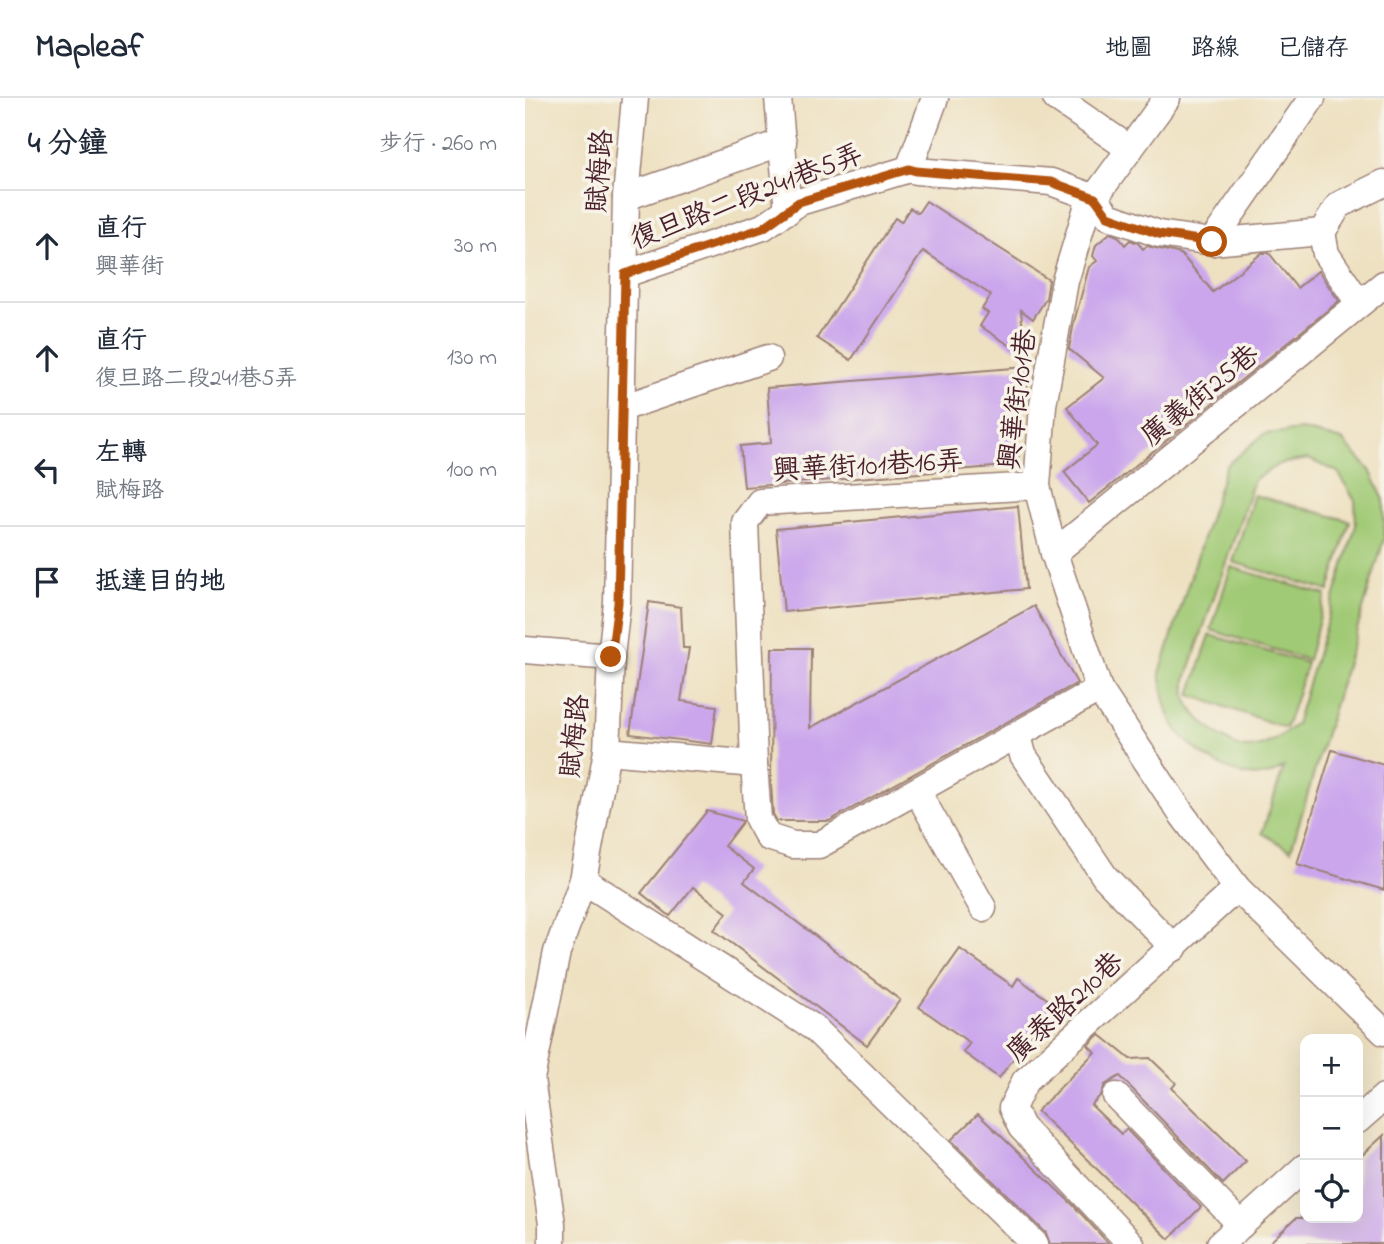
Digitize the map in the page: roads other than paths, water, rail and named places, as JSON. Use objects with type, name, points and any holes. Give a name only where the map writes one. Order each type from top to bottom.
[{"type":"street","name":"賦梅路","points":[[552,1244],[552,1224],[531,1079],[557,952],[583,880],[607,751],[611,657],[618,603],[627,197],[635,98]]},
{"type":"street","points":[[778,98],[788,211]]},
{"type":"street","points":[[909,169],[935,98]]},
{"type":"street","points":[[1056,98],[1130,149]]},
{"type":"street","name":"興華街101巷","points":[[1167,98],[1087,208],[1065,281],[1043,405],[1037,486],[1054,553],[1099,689],[1181,813],[1237,888],[1384,1032]]},
{"type":"street","points":[[1212,242],[1312,98]]},
{"type":"street","points":[[627,197],[783,142]]},
{"type":"street","name":"復旦路二段241巷5弄","points":[[625,274],[763,228],[799,202],[909,169],[1051,182],[1095,198]]},
{"type":"street","points":[[1359,303],[1326,254],[1322,232],[1339,205],[1384,183]]},
{"type":"street","points":[[1095,198],[1108,216],[1159,234],[1212,242],[1322,232]]},
{"type":"street","name":"廣義街25巷","points":[[1054,553],[1384,284]]},
{"type":"street","points":[[622,408],[768,358]]},
{"type":"street","name":"興華街101巷16弄","points":[[1037,486],[760,502],[745,522],[758,819],[768,837],[793,845],[819,845],[1099,689]]},
{"type":"street","points":[[525,650],[611,657]]},
{"type":"street","points":[[1018,734],[1023,755],[1105,877],[1174,947]]},
{"type":"street","points":[[607,751],[754,764]]},
{"type":"street","points":[[917,791],[982,908]]},
{"type":"street","points":[[583,880],[814,1028],[1035,1244]]},
{"type":"street","name":"廣泰路210巷","points":[[1131,1244],[1021,1127],[1012,1108],[1025,1081],[1237,888]]},
{"type":"street","points":[[1116,1096],[1241,1225]]},
{"type":"street","points":[[1363,1116],[1384,1097]]},
{"type":"street","points":[[1220,1244],[1300,1172]]}]
